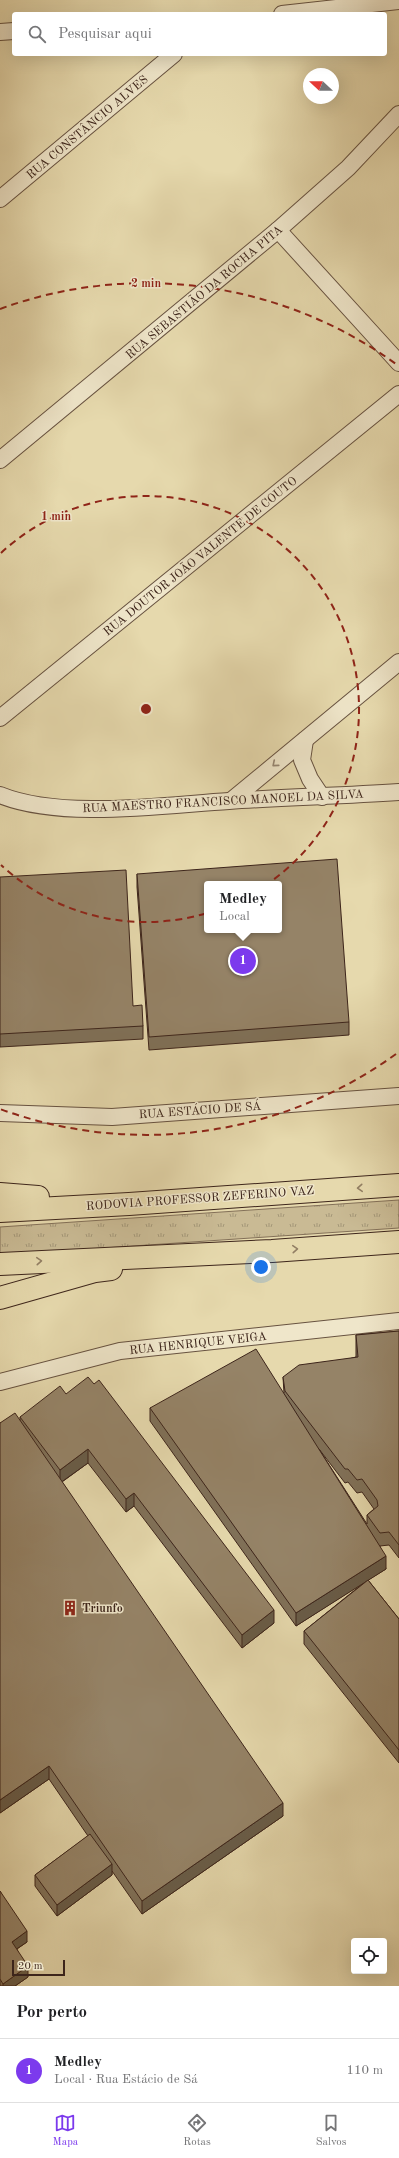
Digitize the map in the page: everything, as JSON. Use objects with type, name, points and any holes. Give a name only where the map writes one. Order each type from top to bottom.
[{"type":"highway","name":"RODOVIA PROFESSOR ZEFERINO VAZ","points":[[0,1211],[129,1204],[399,1185]]},
{"type":"highway","points":[[0,1194],[129,1204]]},
{"type":"highway","points":[[0,1264],[272,1251],[399,1242]]},
{"type":"highway","points":[[0,1298],[95,1271],[272,1251]]},
{"type":"street","points":[[300,12],[399,1]]},
{"type":"street","points":[[0,32],[12,31]]},
{"type":"street","name":"RUA CONSTÂNCIO ALVES","points":[[0,199],[172,56]]},
{"type":"street","name":"RUA SEBASTIÃO DA ROCHA PITA","points":[[0,460],[278,230],[348,168],[399,114]]},
{"type":"street","points":[[278,230],[399,362]]},
{"type":"street","name":"RUA DOUTOR JOÃO VALENTE DE COUTO","points":[[0,718],[399,394]]},
{"type":"street","points":[[232,800],[399,662]]},
{"type":"street","points":[[305,740],[302,760],[310,779],[322,797]]},
{"type":"street","name":"RUA MAESTRO FRANCISCO MANOEL DA SILVA","points":[[0,795],[9,799],[57,808],[115,808],[232,800],[322,797],[399,792]]},
{"type":"street","name":"RUA ESTÁCIO DE SÁ","points":[[0,1113],[112,1117],[399,1096]]},
{"type":"street","name":"RUA HENRIQUE VEIGA","points":[[0,1382],[120,1351],[399,1321]]},
{"type":"green space","points":[[399,1200],[399,1228],[0,1255],[0,1227]]},
{"type":"building","points":[[337,859],[349,1022],[149,1037],[137,874]]},
{"type":"building","points":[[126,870],[133,1006],[142,1005],[143,1026],[0,1034],[0,877]]},
{"type":"building","points":[[399,1331],[399,1545],[389,1532],[380,1533],[367,1515],[378,1506],[377,1500],[362,1479],[357,1480],[348,1469],[345,1469],[285,1391],[283,1377],[299,1365],[358,1357],[356,1335]]},
{"type":"building","points":[[256,1349],[386,1556],[296,1613],[150,1408]]},
{"type":"building","points":[[88,1377],[94,1384],[99,1380],[274,1610],[242,1635],[134,1493],[126,1499],[88,1449],[60,1470],[20,1417],[60,1386],[66,1394]]},
{"type":"building","name":"Triunfo","points":[[15,1413],[283,1803],[142,1901],[49,1766],[0,1800],[0,1423]]},
{"type":"building","points":[[368,1580],[399,1619],[399,1750],[304,1631]]},
{"type":"building","points":[[90,1834],[112,1864],[57,1905],[35,1875]]},
{"type":"building","points":[[0,1891],[27,1931],[12,1942],[28,1966],[3,1984],[0,1979]]},
{"type":"place","name":"Medley","points":[[243,961]]},
{"type":"place","name":"Triunfo","points":[[70,1608]]}]
